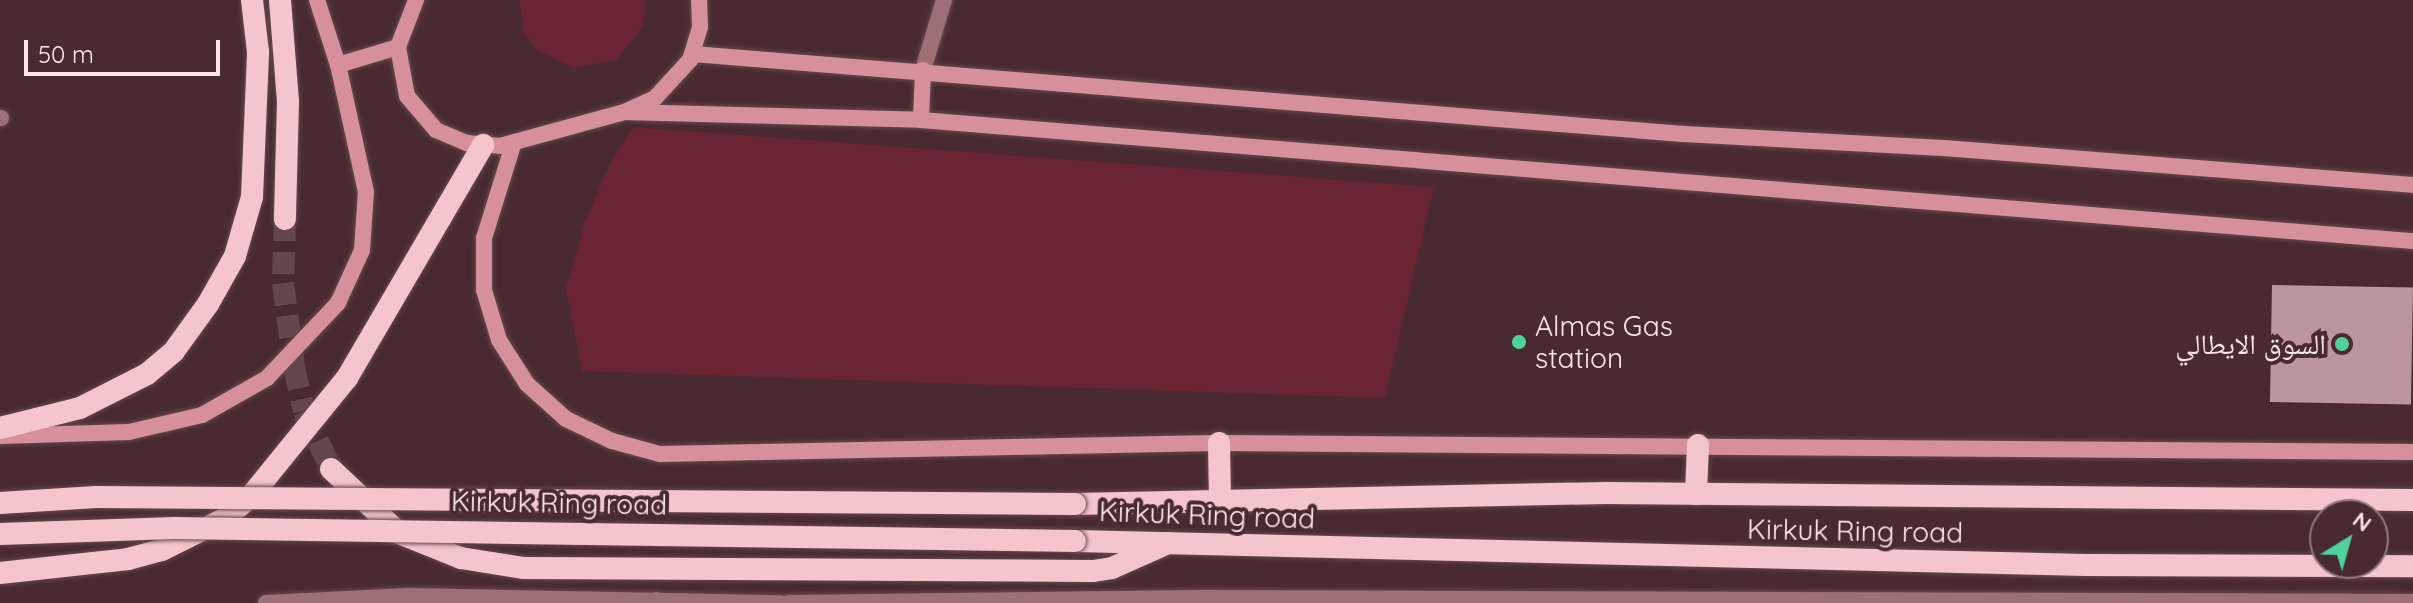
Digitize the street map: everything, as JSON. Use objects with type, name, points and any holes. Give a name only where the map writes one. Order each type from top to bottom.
[{"type":"highway","points":[[0,428],[80,408],[127,386],[174,351],[208,304],[235,256],[252,197],[258,52],[252,0]]},
{"type":"highway","points":[[280,0],[288,101],[285,219]]},
{"type":"highway","points":[[0,573],[128,559],[162,550],[194,537],[251,496],[301,441],[347,378],[483,145]]},
{"type":"highway","points":[[1219,443],[1220,500]]},
{"type":"highway","points":[[1696,494],[1698,445]]},
{"type":"highway","points":[[331,469],[399,533],[461,558],[524,568],[1093,571],[1112,568],[1171,542]]},
{"type":"highway","name":"Kirkuk Ring road","points":[[0,503],[96,497],[1075,504],[1696,494],[2413,500]]},
{"type":"highway","name":"Kirkuk Ring road","points":[[0,534],[174,528],[1171,542],[2010,564],[2413,566]]},
{"type":"main road","points":[[0,436],[129,432],[166,426],[236,399],[295,354],[338,303],[352,277],[366,221],[361,163],[338,65],[317,0]]},
{"type":"main road","points":[[416,0],[398,47],[401,81],[414,109],[436,130],[483,145],[513,145],[624,112],[669,87],[693,54],[700,27],[699,0]]},
{"type":"main road","points":[[338,65],[398,47]]},
{"type":"main road","points":[[693,54],[923,70],[1683,134],[1944,148],[2413,185]]},
{"type":"main road","points":[[921,120],[923,70]]},
{"type":"main road","points":[[624,112],[921,120],[2413,241]]},
{"type":"main road","points":[[513,145],[484,238],[484,290],[499,340],[527,384],[566,419],[612,441],[660,454],[1219,443],[2413,452]]},
{"type":"street","points":[[923,70],[944,0]]},
{"type":"street","points":[[789,603],[1215,598],[2413,602]]},
{"type":"street","points":[[266,603],[407,600],[781,603]]},
{"type":"shaded area","points":[[519,0],[645,0],[646,8],[642,28],[616,60],[574,68],[536,49],[524,32]]},
{"type":"shaded area","points":[[633,127],[1434,187],[1385,398],[582,371],[566,288],[585,222],[610,163]]},
{"type":"building","name":"السوق الايطالي","points":[[2272,285],[2413,287],[2411,404],[2270,402]]},
{"type":"tunnel","points":[[285,219],[283,283],[294,367],[304,411],[331,469]]},
{"type":"place","name":"Almas Gas station","points":[[1519,342]]},
{"type":"place","name":"السوق الايطالي","points":[[2342,344]]}]
